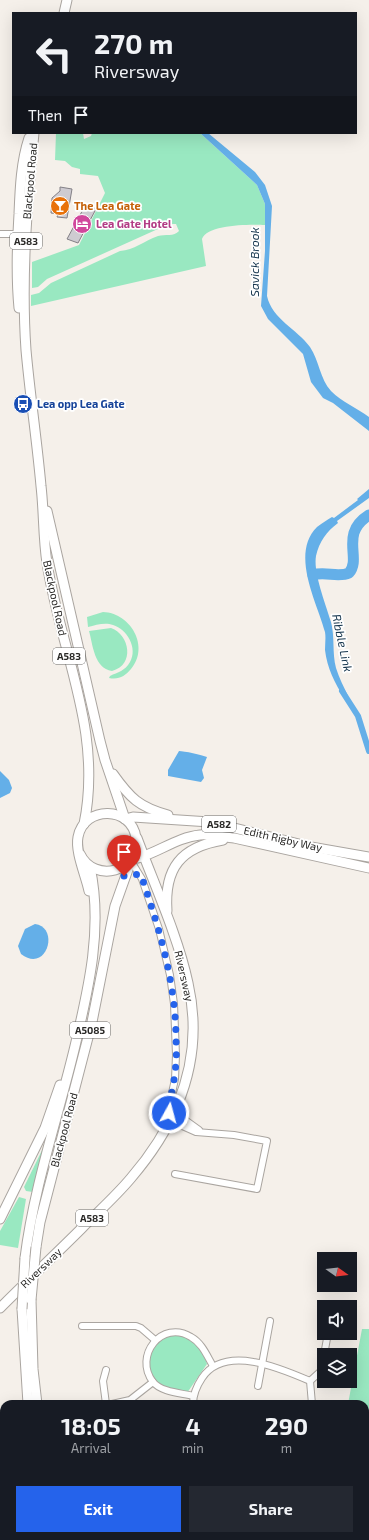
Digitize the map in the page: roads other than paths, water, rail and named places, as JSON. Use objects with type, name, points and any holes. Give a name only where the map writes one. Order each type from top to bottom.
[{"type":"highway","points":[[64,12],[67,0]]},
{"type":"highway","name":"Blackpool Road","points":[[31,134],[21,177],[26,349],[42,488],[46,553],[51,588],[77,690],[88,741],[89,786],[84,824]]},
{"type":"highway","name":"Blackpool Road","points":[[22,234],[34,134]]},
{"type":"highway","name":"Blackpool Road","points":[[42,488],[106,765],[125,819]]},
{"type":"highway","points":[[106,765],[122,788],[135,802],[155,812],[184,819]]},
{"type":"highway","points":[[80,854],[90,867],[100,871],[112,872],[122,868],[131,860],[136,850],[136,838],[133,828],[125,819],[115,814],[103,813],[92,817],[84,824],[78,839],[80,854],[90,899],[94,937]]},
{"type":"highway","name":"Edith Rigby Way","points":[[125,819],[133,816],[210,822],[252,831],[311,847],[369,857]]},
{"type":"highway","name":"Edith Rigby Way","points":[[131,860],[199,835],[234,838],[369,868]]},
{"type":"highway","name":"Riversway","points":[[0,1308],[122,1188],[157,1144],[183,1094],[188,1075],[192,1046],[193,1021],[188,984],[179,951],[136,838]]},
{"type":"highway","points":[[169,923],[166,903],[167,887],[171,873],[176,864],[190,850],[211,842],[234,838]]},
{"type":"highway","name":"Blackpool Road","points":[[37,1400],[33,1369],[31,1300],[40,1222],[92,1022],[115,906],[124,876],[131,860]]},
{"type":"highway","name":"Blackpool Road","points":[[28,1400],[22,1309],[25,1258],[36,1196],[70,1071],[88,985],[94,937],[95,898],[90,867]]},
{"type":"highway","points":[[0,1219],[45,1128],[61,1081],[70,1071]]},
{"type":"street","points":[[0,234],[22,234]]},
{"type":"street","name":"Riversway","points":[[131,860],[140,874],[159,929],[170,975],[174,1004],[176,1055],[175,1078],[169,1110],[173,1115]]},
{"type":"street","points":[[124,876],[140,874]]},
{"type":"street","points":[[173,1115],[187,1128],[202,1132],[234,1135],[266,1141],[257,1189],[176,1174]]},
{"type":"street","points":[[258,1386],[270,1321]]},
{"type":"street","points":[[82,1326],[136,1326],[141,1328],[155,1340]]},
{"type":"street","points":[[193,1396],[163,1389],[153,1382],[148,1371],[147,1355],[155,1340],[171,1333],[177,1332],[187,1334],[200,1344],[213,1366]]},
{"type":"street","points":[[194,1400],[193,1396],[201,1380],[213,1366],[241,1360],[262,1363],[310,1381]]},
{"type":"street","points":[[105,1400],[103,1381],[106,1370]]},
{"type":"street","points":[[310,1381],[317,1375]]},
{"type":"street","points":[[310,1381],[312,1400]]},
{"type":"street","points":[[132,1400],[153,1382]]},
{"type":"water","points":[[201,134],[209,134],[255,172],[265,185],[272,206],[267,296],[270,304],[279,317],[310,347],[316,358],[324,381],[331,391],[369,417],[369,431],[333,403],[323,398],[311,382],[303,354],[268,319],[261,306],[265,251],[265,204],[257,185]]},
{"type":"water","points":[[369,489],[369,498],[337,521],[338,523],[327,533],[321,542],[316,556],[316,571],[318,580],[331,622],[336,668],[348,696],[344,698],[328,663],[325,650],[325,632],[308,578],[306,551],[309,538],[317,527],[332,517],[334,518],[358,500],[357,499]]},
{"type":"water","points":[[179,751],[207,757],[202,770],[204,778],[201,782],[168,776],[168,770]]},
{"type":"water","points":[[0,771],[9,780],[12,788],[10,793],[0,798]]},
{"type":"water","points":[[35,924],[43,927],[47,933],[47,948],[38,958],[30,959],[21,954],[18,946],[25,929]]},
{"type":"waterway","name":"Savick Brook","points":[[313,575],[340,575],[349,573],[353,560],[353,538],[355,530],[360,522],[369,515]]},
{"type":"waterway","name":"Ribble Link","points":[[342,691],[358,716],[369,751]]},
{"type":"place","name":"The Lea Gate","points":[[60,206]]},
{"type":"place","name":"Lea Gate Hotel","points":[[82,224]]},
{"type":"place","name":"Lea opp Lea Gate","points":[[23,404]]}]
